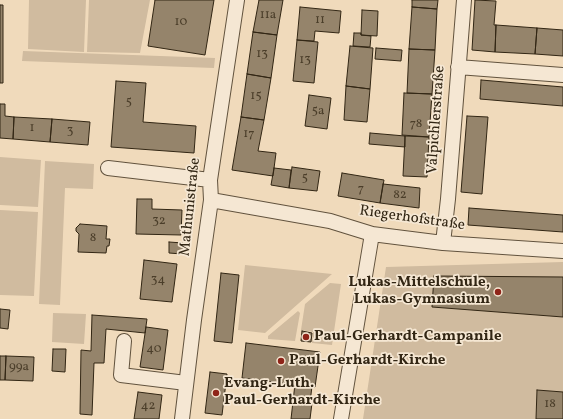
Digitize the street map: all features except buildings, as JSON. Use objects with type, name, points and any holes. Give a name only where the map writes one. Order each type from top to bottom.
[{"type":"street","name":"Mathunistraße","points":[[182,419],[211,200],[210,180],[237,0]]},
{"type":"street","name":"Valpichlerstraße","points":[[443,243],[464,0]]},
{"type":"street","points":[[458,67],[563,75]]},
{"type":"street","points":[[108,168],[210,180]]},
{"type":"street","name":"Riegerhofstraße","points":[[211,200],[330,221],[372,234],[443,243],[563,251]]},
{"type":"street","points":[[341,419],[372,234]]},
{"type":"street","points":[[124,341],[121,375],[186,383]]},
{"type":"shaded area","points":[[29,0],[86,0],[84,52],[28,49]]},
{"type":"shaded area","points":[[89,0],[150,0],[140,53],[87,52]]},
{"type":"shaded area","points":[[23,51],[215,58],[214,68],[22,61]]},
{"type":"shaded area","points":[[0,157],[41,160],[38,207],[0,205]]},
{"type":"shaded area","points":[[45,161],[94,164],[93,189],[65,188],[60,305],[39,304]]},
{"type":"shaded area","points":[[0,210],[38,212],[34,296],[0,295]]},
{"type":"shaded area","points":[[563,262],[563,419],[363,419],[386,267]]},
{"type":"shaded area","points":[[245,265],[332,274],[265,333],[238,330]]},
{"type":"shaded area","points":[[330,283],[341,284],[332,345],[312,343],[313,332],[301,330],[305,304]]},
{"type":"shaded area","points":[[298,311],[300,313],[295,341],[268,339],[268,336]]},
{"type":"shaded area","points":[[53,313],[86,314],[84,344],[52,342]]},
{"type":"place","name":"Lukas-Mittelschule, Lukas-Gymnasium","points":[[498,292]]},
{"type":"place","name":"Paul-Gerhardt-Campanile","points":[[306,337]]},
{"type":"place","name":"Paul-Gerhardt-Kirche","points":[[281,361]]},
{"type":"place","name":"Evang.-Luth. Paul-Gerhardt-Kirche","points":[[216,393]]}]
